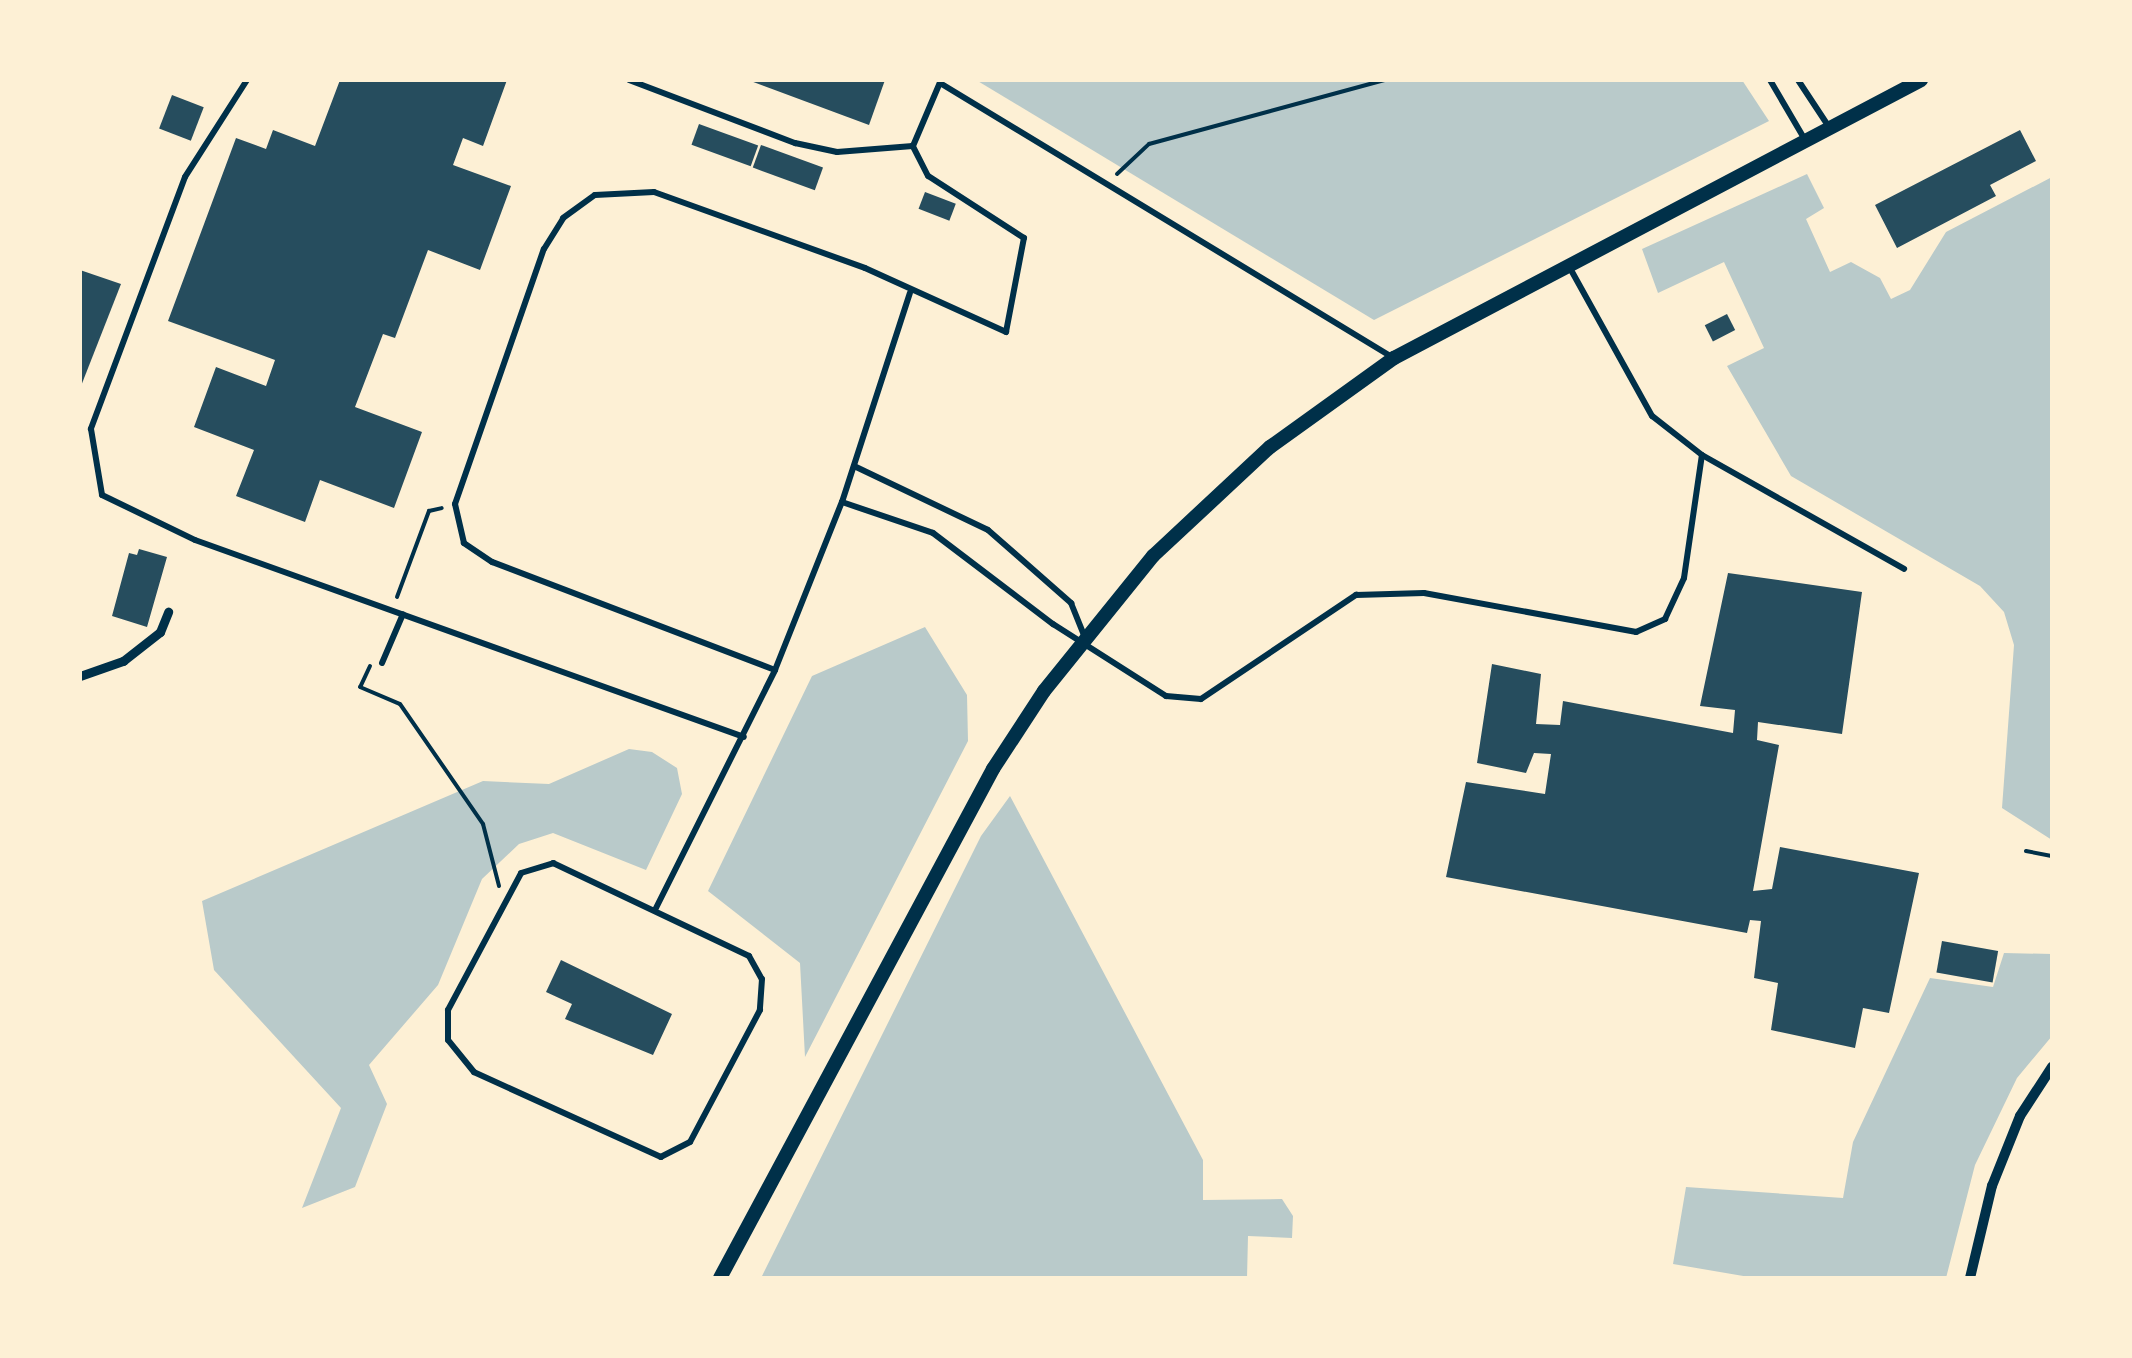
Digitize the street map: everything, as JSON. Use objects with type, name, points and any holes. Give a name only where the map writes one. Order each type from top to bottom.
[{"type":"street","points":[[720,1278],[993,769],[1086,638],[1152,556],[1260,456],[1394,358],[1921,80]]},
{"type":"street","points":[[80,676],[123,661],[160,632],[168,612]]},
{"type":"street","points":[[1970,1278],[1999,1169],[2020,1116],[2052,1067]]},
{"type":"lane","points":[[247,80],[185,178],[91,429],[102,495],[217,548],[744,737]]},
{"type":"lane","points":[[629,80],[795,143],[838,152],[913,146]]},
{"type":"lane","points":[[1770,80],[1806,142]]},
{"type":"lane","points":[[1798,80],[1830,128]]},
{"type":"lane","points":[[913,146],[941,82],[1394,358]]},
{"type":"lane","points":[[775,670],[492,562],[464,543],[455,504],[544,249],[563,218],[596,196],[654,192],[865,268],[910,293],[1006,332],[1024,238],[928,176],[913,146]]},
{"type":"lane","points":[[1568,266],[1652,416],[1702,455],[1904,569]]},
{"type":"lane","points":[[656,908],[775,670],[842,502],[910,293]]},
{"type":"lane","points":[[842,502],[933,533],[1053,624],[1086,638],[1135,680],[1166,696],[1201,699],[1356,595],[1424,593],[1636,632],[1665,619],[1684,578],[1702,455]]},
{"type":"lane","points":[[854,466],[988,530],[1071,603],[1086,638]]},
{"type":"lane","points":[[382,663],[403,614]]},
{"type":"lane","points":[[553,862],[656,908],[749,956],[762,979],[760,1010],[690,1142],[661,1157],[474,1072],[448,1040],[448,1010],[504,905],[521,874],[553,862]]},
{"type":"path","points":[[1109,186],[1128,158],[1149,144],[1385,80]]},
{"type":"path","points":[[392,610],[429,511],[455,504]]},
{"type":"path","points":[[373,659],[360,687],[400,704],[482,824],[504,905]]},
{"type":"path","points":[[2026,851],[2052,856]]},
{"type":"shaded area","points":[[976,80],[1742,80],[1769,121],[1374,320]]},
{"type":"shaded area","points":[[1807,174],[1824,208],[1806,219],[1830,272],[1851,262],[1880,278],[1891,299],[1910,290],[1946,232],[2052,177],[2052,840],[2002,808],[2014,645],[2004,612],[1980,586],[1791,476],[1727,366],[1764,348],[1724,262],[1658,293],[1642,249]]},
{"type":"shaded area","points":[[925,627],[967,695],[968,741],[805,1057],[800,963],[708,891],[812,676]]},
{"type":"shaded area","points":[[629,749],[652,752],[677,768],[682,794],[646,870],[553,833],[519,844],[482,879],[438,985],[369,1065],[387,1104],[355,1187],[302,1208],[341,1108],[214,970],[202,901],[483,781],[549,784]]},
{"type":"shaded area","points":[[1010,796],[1203,1160],[1203,1200],[1282,1199],[1293,1216],[1292,1238],[1248,1236],[1247,1278],[761,1278],[981,836]]},
{"type":"shaded area","points":[[2004,953],[2052,954],[2052,1036],[2017,1078],[1975,1165],[1946,1278],[1755,1278],[1673,1264],[1686,1187],[1843,1198],[1853,1142],[1930,978],[1993,987]]},
{"type":"building","points":[[340,80],[507,80],[483,146],[463,138],[453,165],[511,186],[480,270],[428,250],[395,338],[383,334],[355,407],[422,432],[394,508],[320,480],[305,522],[236,496],[254,450],[194,427],[216,367],[266,386],[275,360],[168,321],[236,138],[266,149],[273,130],[315,146]]},
{"type":"building","points":[[748,80],[885,80],[869,125]]},
{"type":"building","points":[[172,95],[204,107],[191,141],[159,129]]},
{"type":"building","points":[[699,124],[758,146],[751,166],[691,145]]},
{"type":"building","points":[[2020,130],[2036,161],[1990,185],[1996,196],[1897,248],[1875,205]]},
{"type":"building","points":[[761,145],[823,168],[815,190],[753,168]]},
{"type":"building","points":[[925,192],[956,204],[949,221],[919,209]]},
{"type":"building","points":[[80,270],[121,284],[81,386],[80,385]]},
{"type":"building","points":[[1727,314],[1735,330],[1713,341],[1705,325]]},
{"type":"building","points":[[139,549],[167,557],[147,627],[112,616],[129,553],[137,555]]},
{"type":"building","points":[[1728,573],[1862,592],[1842,734],[1758,722],[1757,740],[1779,745],[1753,891],[1772,889],[1780,847],[1919,873],[1889,1013],[1863,1008],[1855,1048],[1771,1030],[1778,983],[1754,978],[1761,921],[1750,920],[1747,933],[1446,877],[1466,782],[1545,794],[1551,754],[1534,753],[1526,773],[1477,763],[1492,664],[1541,674],[1536,724],[1560,725],[1563,701],[1733,733],[1735,710],[1700,706]]},
{"type":"building","points":[[1942,941],[1998,951],[1993,982],[1936,973]]},
{"type":"building","points":[[561,960],[672,1014],[653,1055],[565,1019],[572,1004],[546,992]]}]
